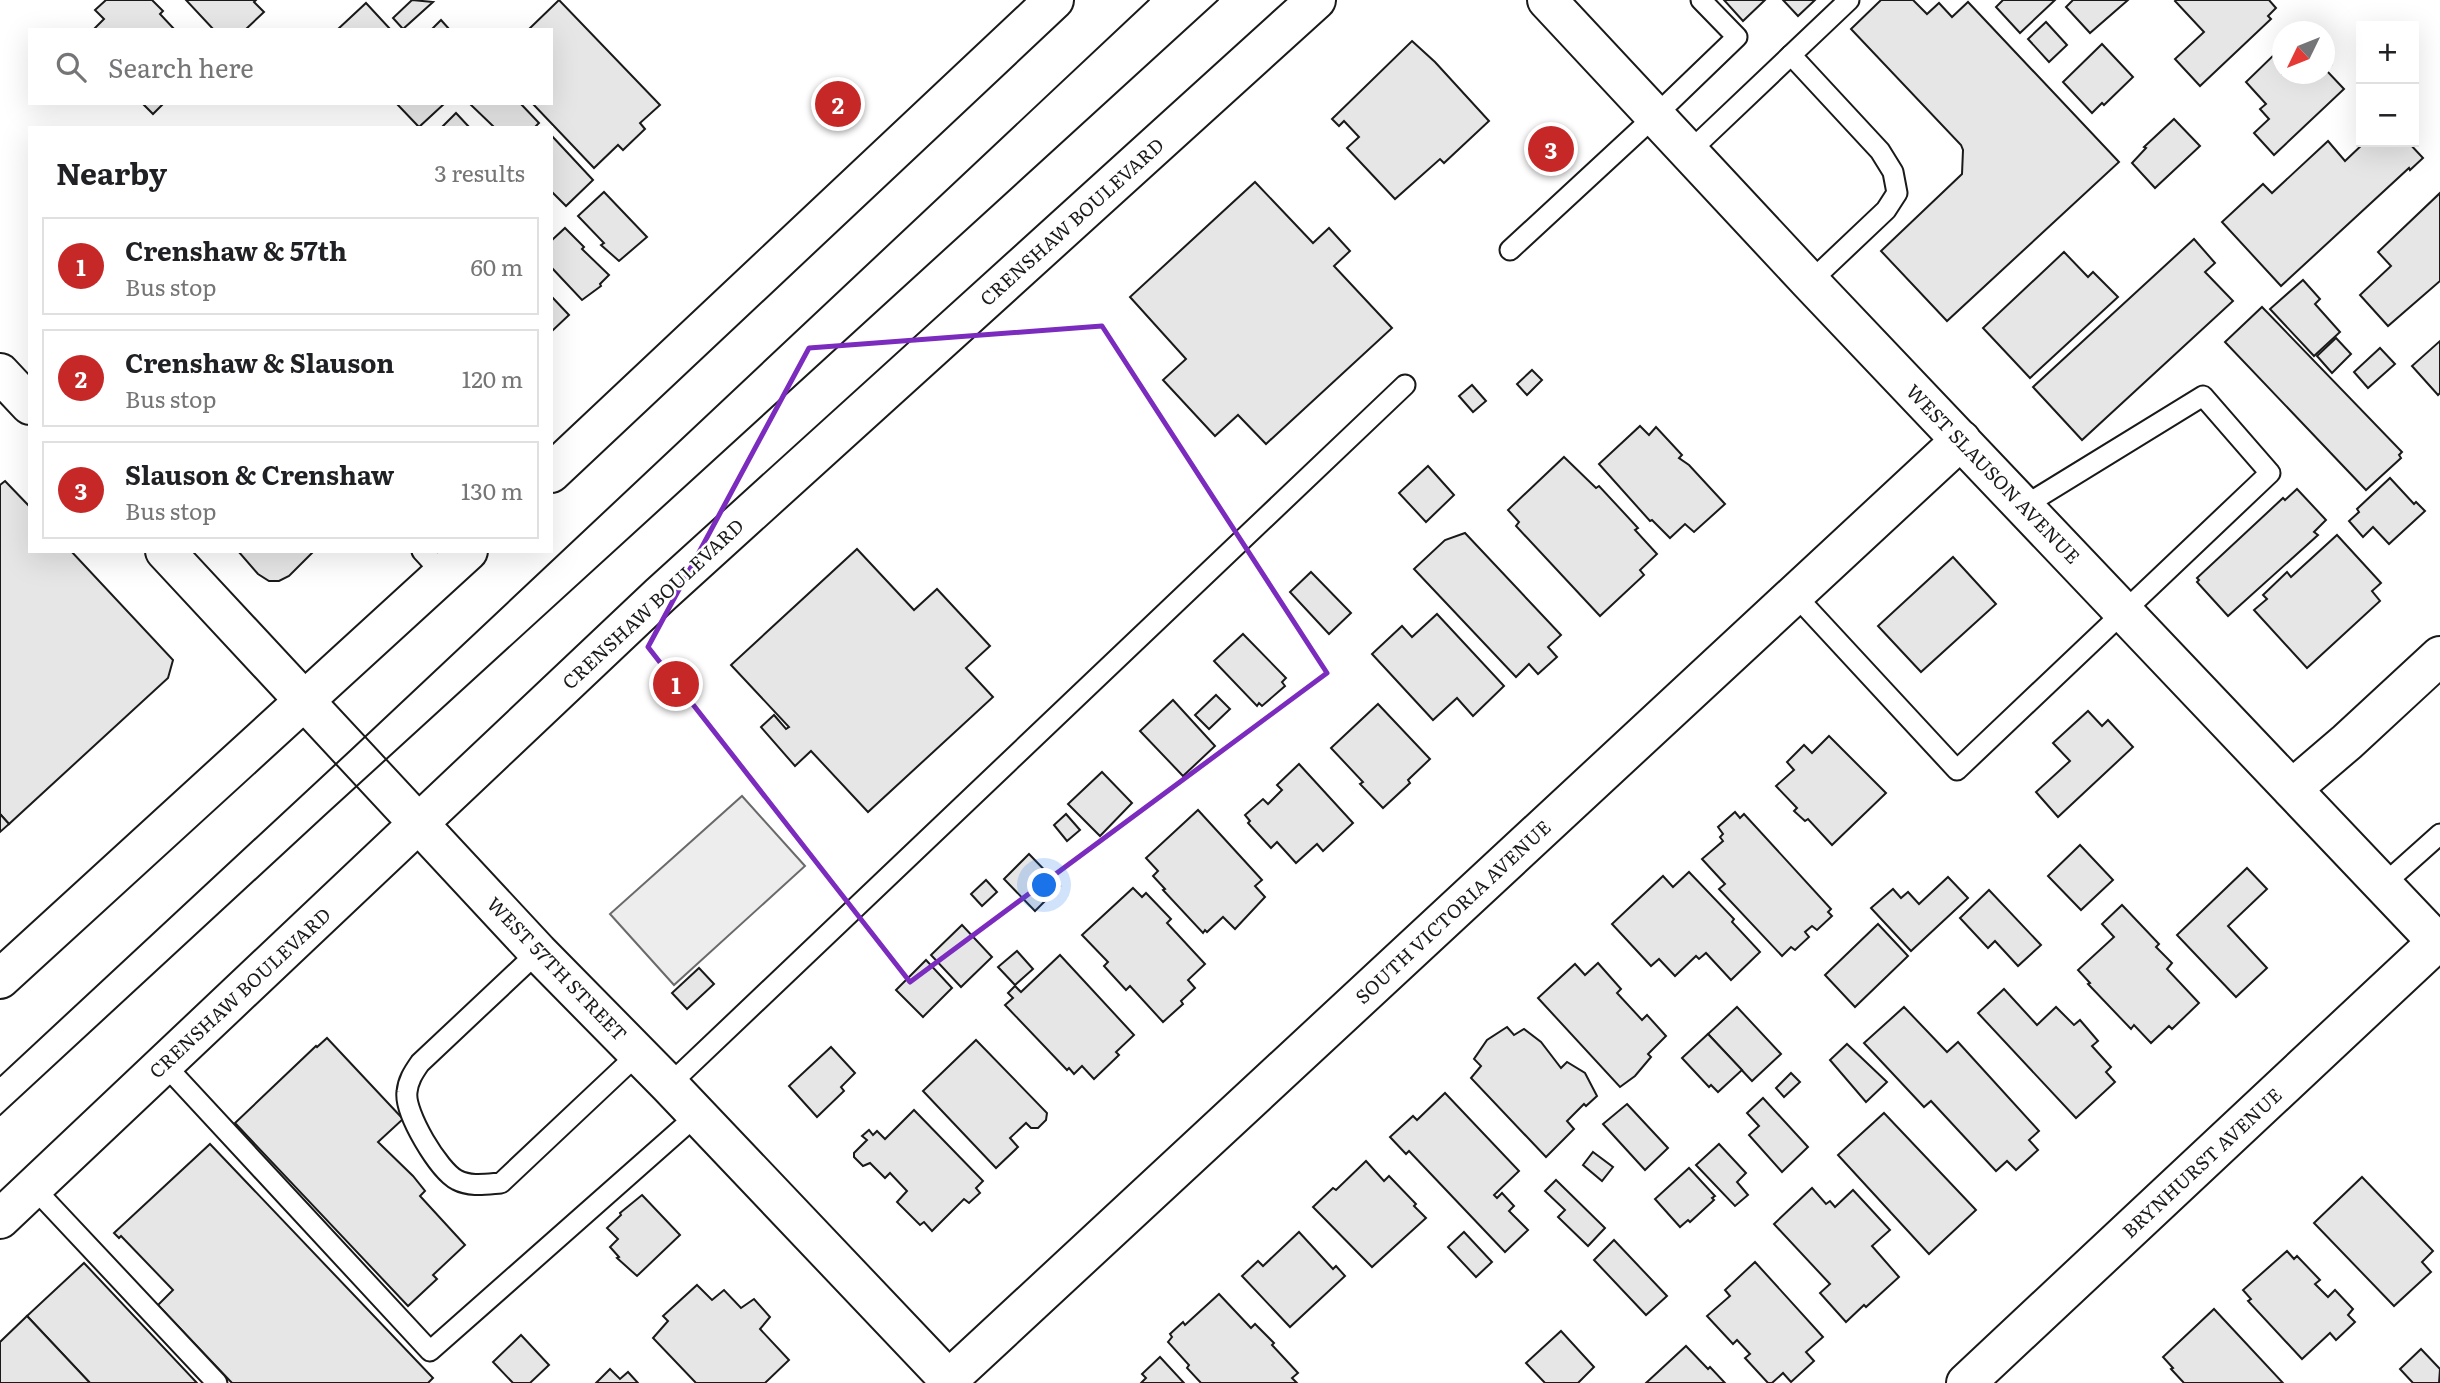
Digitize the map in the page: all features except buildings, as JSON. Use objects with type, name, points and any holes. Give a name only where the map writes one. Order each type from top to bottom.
[{"type":"main road","points":[[553,470],[1054,0]]},
{"type":"main road","name":"CRENSHAW BOULEVARD","points":[[0,1219],[660,595],[1316,0]]},
{"type":"main road","name":"WEST SLAUSON AVENUE","points":[[1547,0],[1810,282],[2439,944]]},
{"type":"main road","points":[[0,373],[28,403]]},
{"type":"main road","name":"SOUTH VICTORIA AVENUE","points":[[948,1382],[1961,440]]},
{"type":"main road","name":"WEST 57TH STREET","points":[[168,553],[538,952],[639,1053],[948,1382]]},
{"type":"main road","points":[[0,979],[305,702],[445,559]]},
{"type":"main road","points":[[2291,789],[2436,669]]},
{"type":"main road","name":"BRYNHURST AVENUE","points":[[1966,1383],[2439,944]]},
{"type":"lane","points":[[1510,250],[1656,116],[1737,37],[1701,0]]},
{"type":"lane","points":[[1689,152],[1849,0]]},
{"type":"lane","points":[[1791,55],[1880,151],[1893,172],[1897,193],[1886,210],[1810,282]]},
{"type":"lane","points":[[669,1085],[1405,385]]},
{"type":"lane","points":[[1795,595],[1957,770],[2270,473],[2203,396],[2024,506]]},
{"type":"lane","points":[[2383,885],[2440,834]]},
{"type":"lane","points":[[538,952],[420,1063],[410,1077],[406,1096],[416,1126],[443,1169],[458,1181],[479,1185],[501,1183],[639,1053]]},
{"type":"lane","points":[[164,1064],[430,1351],[696,1115]]},
{"type":"lane","points":[[33,1187],[217,1383]]},
{"type":"highlighted area","points":[[1102,326],[1327,673],[910,982],[648,647],[809,348]]},
{"type":"shaded area","points":[[742,796],[805,866],[674,985],[610,914]]},
{"type":"tram line","points":[[0,1076],[1149,0]]},
{"type":"tram line","points":[[0,1115],[1218,0]]},
{"type":"place","name":"Crenshaw & Slauson","points":[[838,104]]},
{"type":"place","name":"Slauson & Crenshaw","points":[[1551,149]]},
{"type":"place","name":"Crenshaw & 57th","points":[[676,684]]}]
